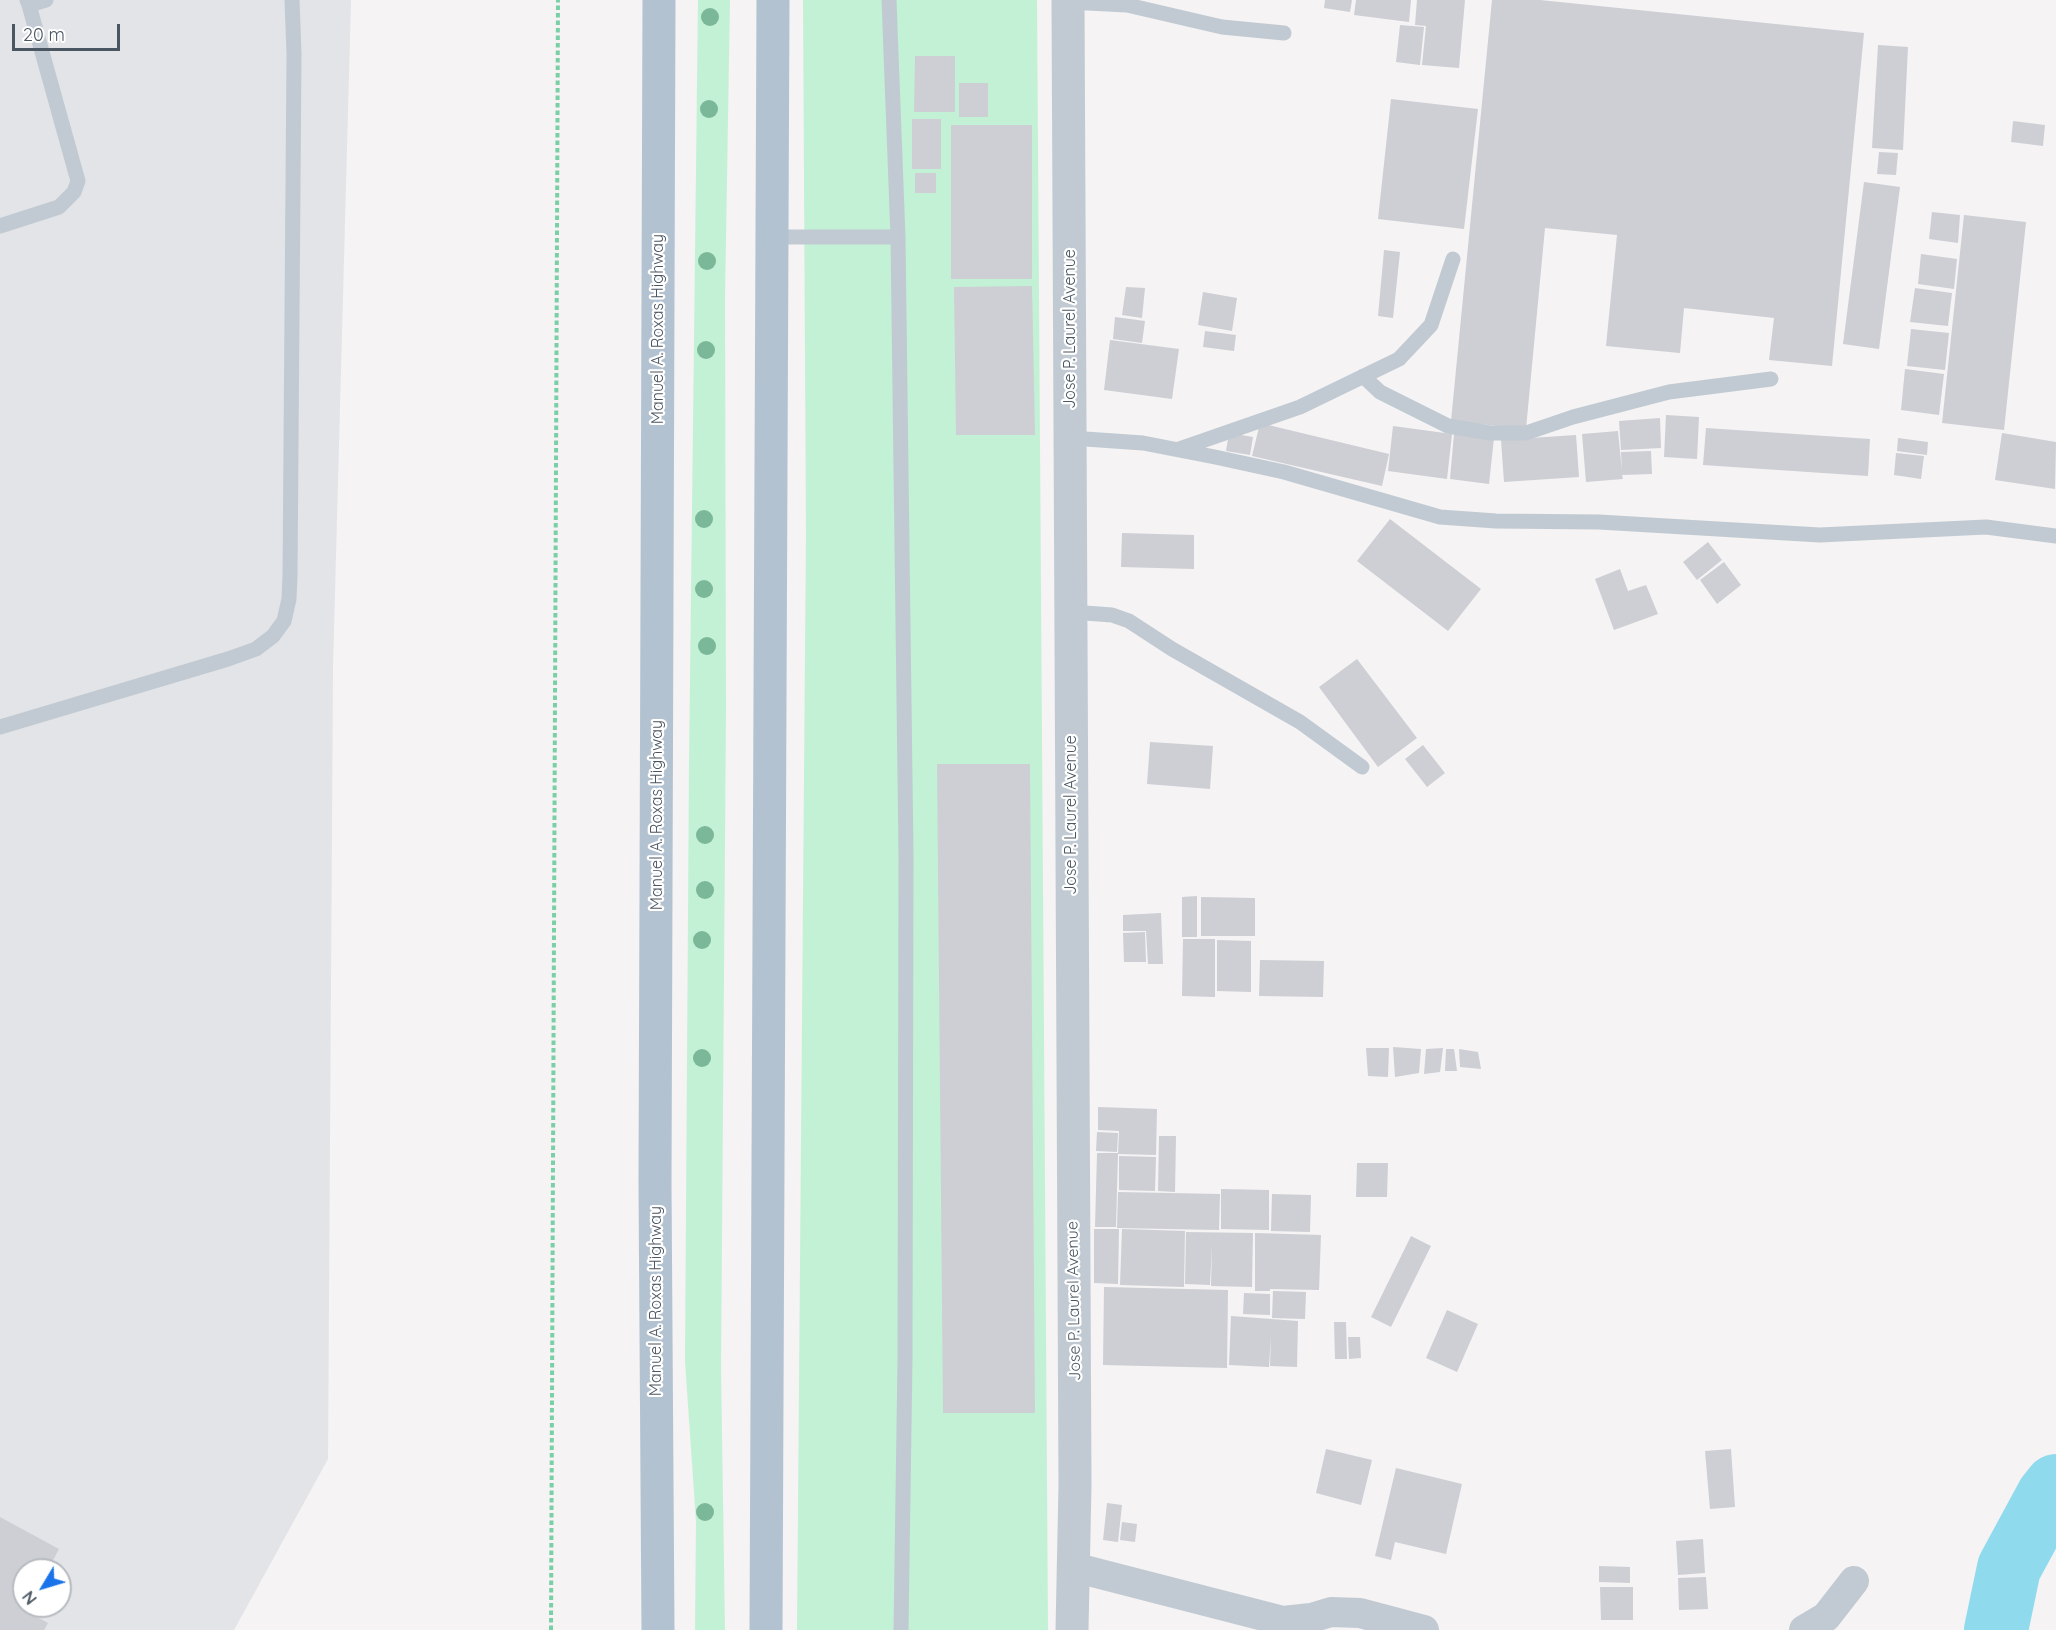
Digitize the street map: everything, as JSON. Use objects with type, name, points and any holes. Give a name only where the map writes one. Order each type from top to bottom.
[{"type":"main road","name":"Manuel A. Roxas Highway","points":[[658,1630],[655,1183],[659,0]]},
{"type":"main road","points":[[766,1630],[773,0]]},
{"type":"street","name":"Jose P. Laurel Avenue","points":[[1068,1],[1076,1485],[1072,1630]]},
{"type":"street","points":[[1073,1567],[1283,1621],[1311,1618],[1331,1612],[1360,1613],[1424,1630]]},
{"type":"street","points":[[1804,1630],[1826,1617],[1854,1581]]},
{"type":"lane","points":[[0,226],[59,207],[74,192],[78,181],[28,2],[46,0]]},
{"type":"lane","points":[[0,728],[256,649],[273,636],[284,621],[289,599],[290,564],[294,64],[292,0]]},
{"type":"lane","points":[[889,0],[898,237],[906,855],[905,1359],[901,1630]]},
{"type":"lane","points":[[1068,1],[1127,5],[1222,27],[1284,33]]},
{"type":"lane","points":[[772,237],[898,237]]},
{"type":"lane","points":[[1177,450],[1300,407],[1399,359],[1431,326],[1453,259]]},
{"type":"lane","points":[[1363,376],[1380,392],[1448,426],[1490,433],[1526,433],[1573,417],[1669,392],[1771,379]]},
{"type":"lane","points":[[1071,438],[1143,443],[1284,472],[1440,517],[1599,522],[1820,535],[1986,527],[2056,536]]},
{"type":"lane","points":[[1071,612],[1112,615],[1129,621],[1172,649],[1300,722],[1362,767]]},
{"type":"path","points":[[551,1630],[558,0]]},
{"type":"shaded area","points":[[0,0],[351,0],[333,666],[328,1459],[234,1630],[0,1630]]},
{"type":"green space","points":[[698,0],[730,0],[725,298],[726,709],[721,1369],[725,1630],[695,1630],[696,1522],[685,1361]]},
{"type":"green space","points":[[803,0],[1037,0],[1048,1630],[797,1630],[806,533]]},
{"type":"building","points":[[1325,0],[1352,0],[1350,12],[1324,8]]},
{"type":"building","points":[[1356,0],[1411,0],[1409,22],[1354,15]]},
{"type":"building","points":[[1417,0],[1465,0],[1459,68],[1422,65],[1426,26],[1415,25]]},
{"type":"building","points":[[1492,0],[1540,0],[1864,33],[1832,366],[1769,360],[1774,318],[1684,308],[1680,353],[1606,346],[1617,235],[1545,228],[1526,429],[1451,421]]},
{"type":"building","points":[[1400,25],[1424,27],[1420,65],[1396,62]]},
{"type":"building","points":[[1878,45],[1908,47],[1903,150],[1872,148]]},
{"type":"building","points":[[915,56],[955,56],[955,112],[914,112]]},
{"type":"building","points":[[959,83],[988,83],[988,117],[959,117]]},
{"type":"building","points":[[1391,99],[1478,109],[1464,229],[1378,219]]},
{"type":"building","points":[[912,119],[941,119],[941,169],[912,169]]},
{"type":"building","points":[[2013,121],[2045,125],[2043,146],[2011,142]]},
{"type":"building","points":[[951,125],[1032,125],[1032,279],[951,279]]},
{"type":"building","points":[[1879,152],[1898,153],[1896,175],[1877,174]]},
{"type":"building","points":[[915,173],[936,173],[936,193],[915,193]]},
{"type":"building","points":[[1864,182],[1900,187],[1879,349],[1843,344]]},
{"type":"building","points":[[1932,212],[1960,215],[1958,243],[1929,239]]},
{"type":"building","points":[[1964,215],[2026,222],[2004,430],[1942,423]]},
{"type":"building","points":[[1384,250],[1400,252],[1393,318],[1378,316]]},
{"type":"building","points":[[1921,254],[1957,259],[1954,289],[1918,284]]},
{"type":"building","points":[[1032,286],[1035,435],[956,435],[954,287]]},
{"type":"building","points":[[1126,287],[1145,288],[1142,318],[1122,315]]},
{"type":"building","points":[[1915,288],[1952,293],[1948,326],[1910,322]]},
{"type":"building","points":[[1203,292],[1237,298],[1232,331],[1198,325]]},
{"type":"building","points":[[1115,317],[1145,321],[1142,343],[1113,339]]},
{"type":"building","points":[[1911,329],[1949,333],[1945,370],[1907,366]]},
{"type":"building","points":[[1205,331],[1236,335],[1234,351],[1203,347]]},
{"type":"building","points":[[1110,340],[1179,349],[1172,399],[1104,390]]},
{"type":"building","points":[[1905,369],[1944,374],[1939,415],[1901,410]]},
{"type":"building","points":[[1666,415],[1699,417],[1697,459],[1664,457]]},
{"type":"building","points":[[1660,418],[1661,448],[1621,450],[1619,421]]},
{"type":"building","points":[[1260,423],[1389,454],[1382,486],[1252,456]]},
{"type":"building","points":[[1393,426],[1452,434],[1447,479],[1388,471]]},
{"type":"building","points":[[1706,428],[1870,439],[1868,476],[1703,465]]},
{"type":"building","points":[[1618,431],[1622,471],[1621,452],[1651,451],[1652,474],[1622,475],[1623,479],[1586,482],[1582,434]]},
{"type":"building","points":[[1229,433],[1253,437],[1250,455],[1226,451]]},
{"type":"building","points":[[2002,433],[2056,442],[2055,489],[1995,480]]},
{"type":"building","points":[[1454,434],[1494,438],[1489,484],[1450,479]]},
{"type":"building","points":[[1576,435],[1579,477],[1504,482],[1501,440]]},
{"type":"building","points":[[1898,438],[1928,442],[1927,455],[1897,451]]},
{"type":"building","points":[[1896,453],[1924,456],[1921,479],[1894,475]]},
{"type":"building","points":[[1390,519],[1481,589],[1448,631],[1357,561]]},
{"type":"building","points":[[1122,533],[1194,535],[1194,569],[1121,567]]},
{"type":"building","points":[[1708,542],[1722,560],[1697,580],[1683,562]]},
{"type":"building","points":[[1724,562],[1741,585],[1717,604],[1700,580]]},
{"type":"building","points":[[1620,569],[1628,591],[1646,585],[1658,614],[1614,630],[1595,579]]},
{"type":"building","points":[[1357,659],[1417,738],[1378,767],[1319,687]]},
{"type":"building","points":[[1150,742],[1213,746],[1210,789],[1147,784]]},
{"type":"building","points":[[1423,745],[1445,773],[1427,787],[1405,759]]},
{"type":"building","points":[[937,764],[1030,764],[1035,1413],[943,1413]]},
{"type":"building","points":[[1197,896],[1197,937],[1182,937],[1182,897]]},
{"type":"building","points":[[1201,897],[1255,898],[1255,936],[1201,936]]},
{"type":"building","points":[[1161,913],[1163,964],[1148,964],[1146,931],[1123,931],[1123,915]]},
{"type":"building","points":[[1145,932],[1146,962],[1124,962],[1123,933]]},
{"type":"building","points":[[1183,939],[1215,939],[1215,997],[1182,996]]},
{"type":"building","points":[[1217,940],[1251,941],[1251,992],[1217,991]]},
{"type":"building","points":[[1260,960],[1324,961],[1323,997],[1259,996]]},
{"type":"building","points":[[1393,1047],[1421,1049],[1419,1073],[1395,1077]]},
{"type":"building","points":[[1366,1048],[1389,1048],[1388,1077],[1368,1076]]},
{"type":"building","points":[[1443,1048],[1440,1072],[1424,1074],[1426,1049]]},
{"type":"building","points":[[1446,1049],[1454,1049],[1457,1071],[1445,1071]]},
{"type":"building","points":[[1459,1049],[1478,1052],[1481,1069],[1460,1067]]},
{"type":"building","points":[[1098,1107],[1157,1109],[1156,1155],[1118,1154],[1119,1131],[1098,1130]]},
{"type":"building","points":[[1097,1132],[1118,1133],[1117,1152],[1096,1151]]},
{"type":"building","points":[[1159,1136],[1176,1136],[1175,1192],[1158,1191]]},
{"type":"building","points":[[1097,1153],[1118,1153],[1116,1227],[1095,1227]]},
{"type":"building","points":[[1119,1156],[1156,1157],[1155,1191],[1119,1190]]},
{"type":"building","points":[[1357,1163],[1388,1163],[1387,1197],[1356,1197]]},
{"type":"building","points":[[1221,1189],[1269,1190],[1269,1230],[1221,1229]]},
{"type":"building","points":[[1118,1192],[1220,1194],[1219,1230],[1117,1228]]},
{"type":"building","points":[[1272,1194],[1311,1195],[1310,1232],[1271,1231]]},
{"type":"building","points":[[1094,1229],[1119,1229],[1118,1284],[1094,1283]]},
{"type":"building","points":[[1122,1229],[1185,1231],[1184,1287],[1120,1285]]},
{"type":"building","points":[[1186,1232],[1253,1233],[1252,1287],[1211,1286],[1212,1244],[1210,1285],[1185,1284]]},
{"type":"building","points":[[1255,1233],[1321,1235],[1319,1290],[1255,1291]]},
{"type":"building","points":[[1411,1236],[1431,1246],[1391,1327],[1371,1317]]},
{"type":"building","points":[[1104,1287],[1228,1290],[1227,1368],[1103,1365]]},
{"type":"building","points":[[1273,1291],[1306,1292],[1305,1319],[1272,1318]]},
{"type":"building","points":[[1244,1293],[1270,1294],[1270,1315],[1243,1314]]},
{"type":"building","points":[[1447,1310],[1478,1324],[1457,1372],[1426,1358]]},
{"type":"building","points":[[1231,1316],[1298,1321],[1297,1367],[1270,1366],[1271,1335],[1269,1367],[1229,1365]]},
{"type":"building","points":[[1334,1322],[1346,1322],[1347,1359],[1335,1359]]},
{"type":"building","points":[[1348,1337],[1360,1337],[1361,1358],[1349,1359]]},
{"type":"building","points":[[1326,1449],[1372,1460],[1361,1505],[1316,1493]]},
{"type":"building","points":[[1731,1449],[1735,1507],[1710,1509],[1705,1451]]},
{"type":"building","points":[[1396,1468],[1462,1484],[1446,1554],[1395,1542],[1391,1560],[1375,1556]]},
{"type":"building","points":[[1107,1503],[1122,1505],[1118,1542],[1103,1540]]},
{"type":"building","points":[[0,1517],[59,1549],[54,1558],[12,1558],[12,1618],[39,1618],[48,1623],[44,1630],[0,1630]]},
{"type":"building","points":[[1122,1522],[1137,1524],[1135,1542],[1120,1540]]},
{"type":"building","points":[[1703,1539],[1705,1573],[1678,1575],[1676,1541]]},
{"type":"building","points":[[1599,1566],[1630,1567],[1630,1583],[1599,1582]]},
{"type":"building","points":[[1706,1577],[1708,1609],[1679,1610],[1678,1578]]},
{"type":"building","points":[[1600,1587],[1633,1587],[1633,1620],[1601,1620]]},
{"type":"waterway","points":[[1996,1630],[2009,1568],[2048,1496],[2056,1486]]}]
